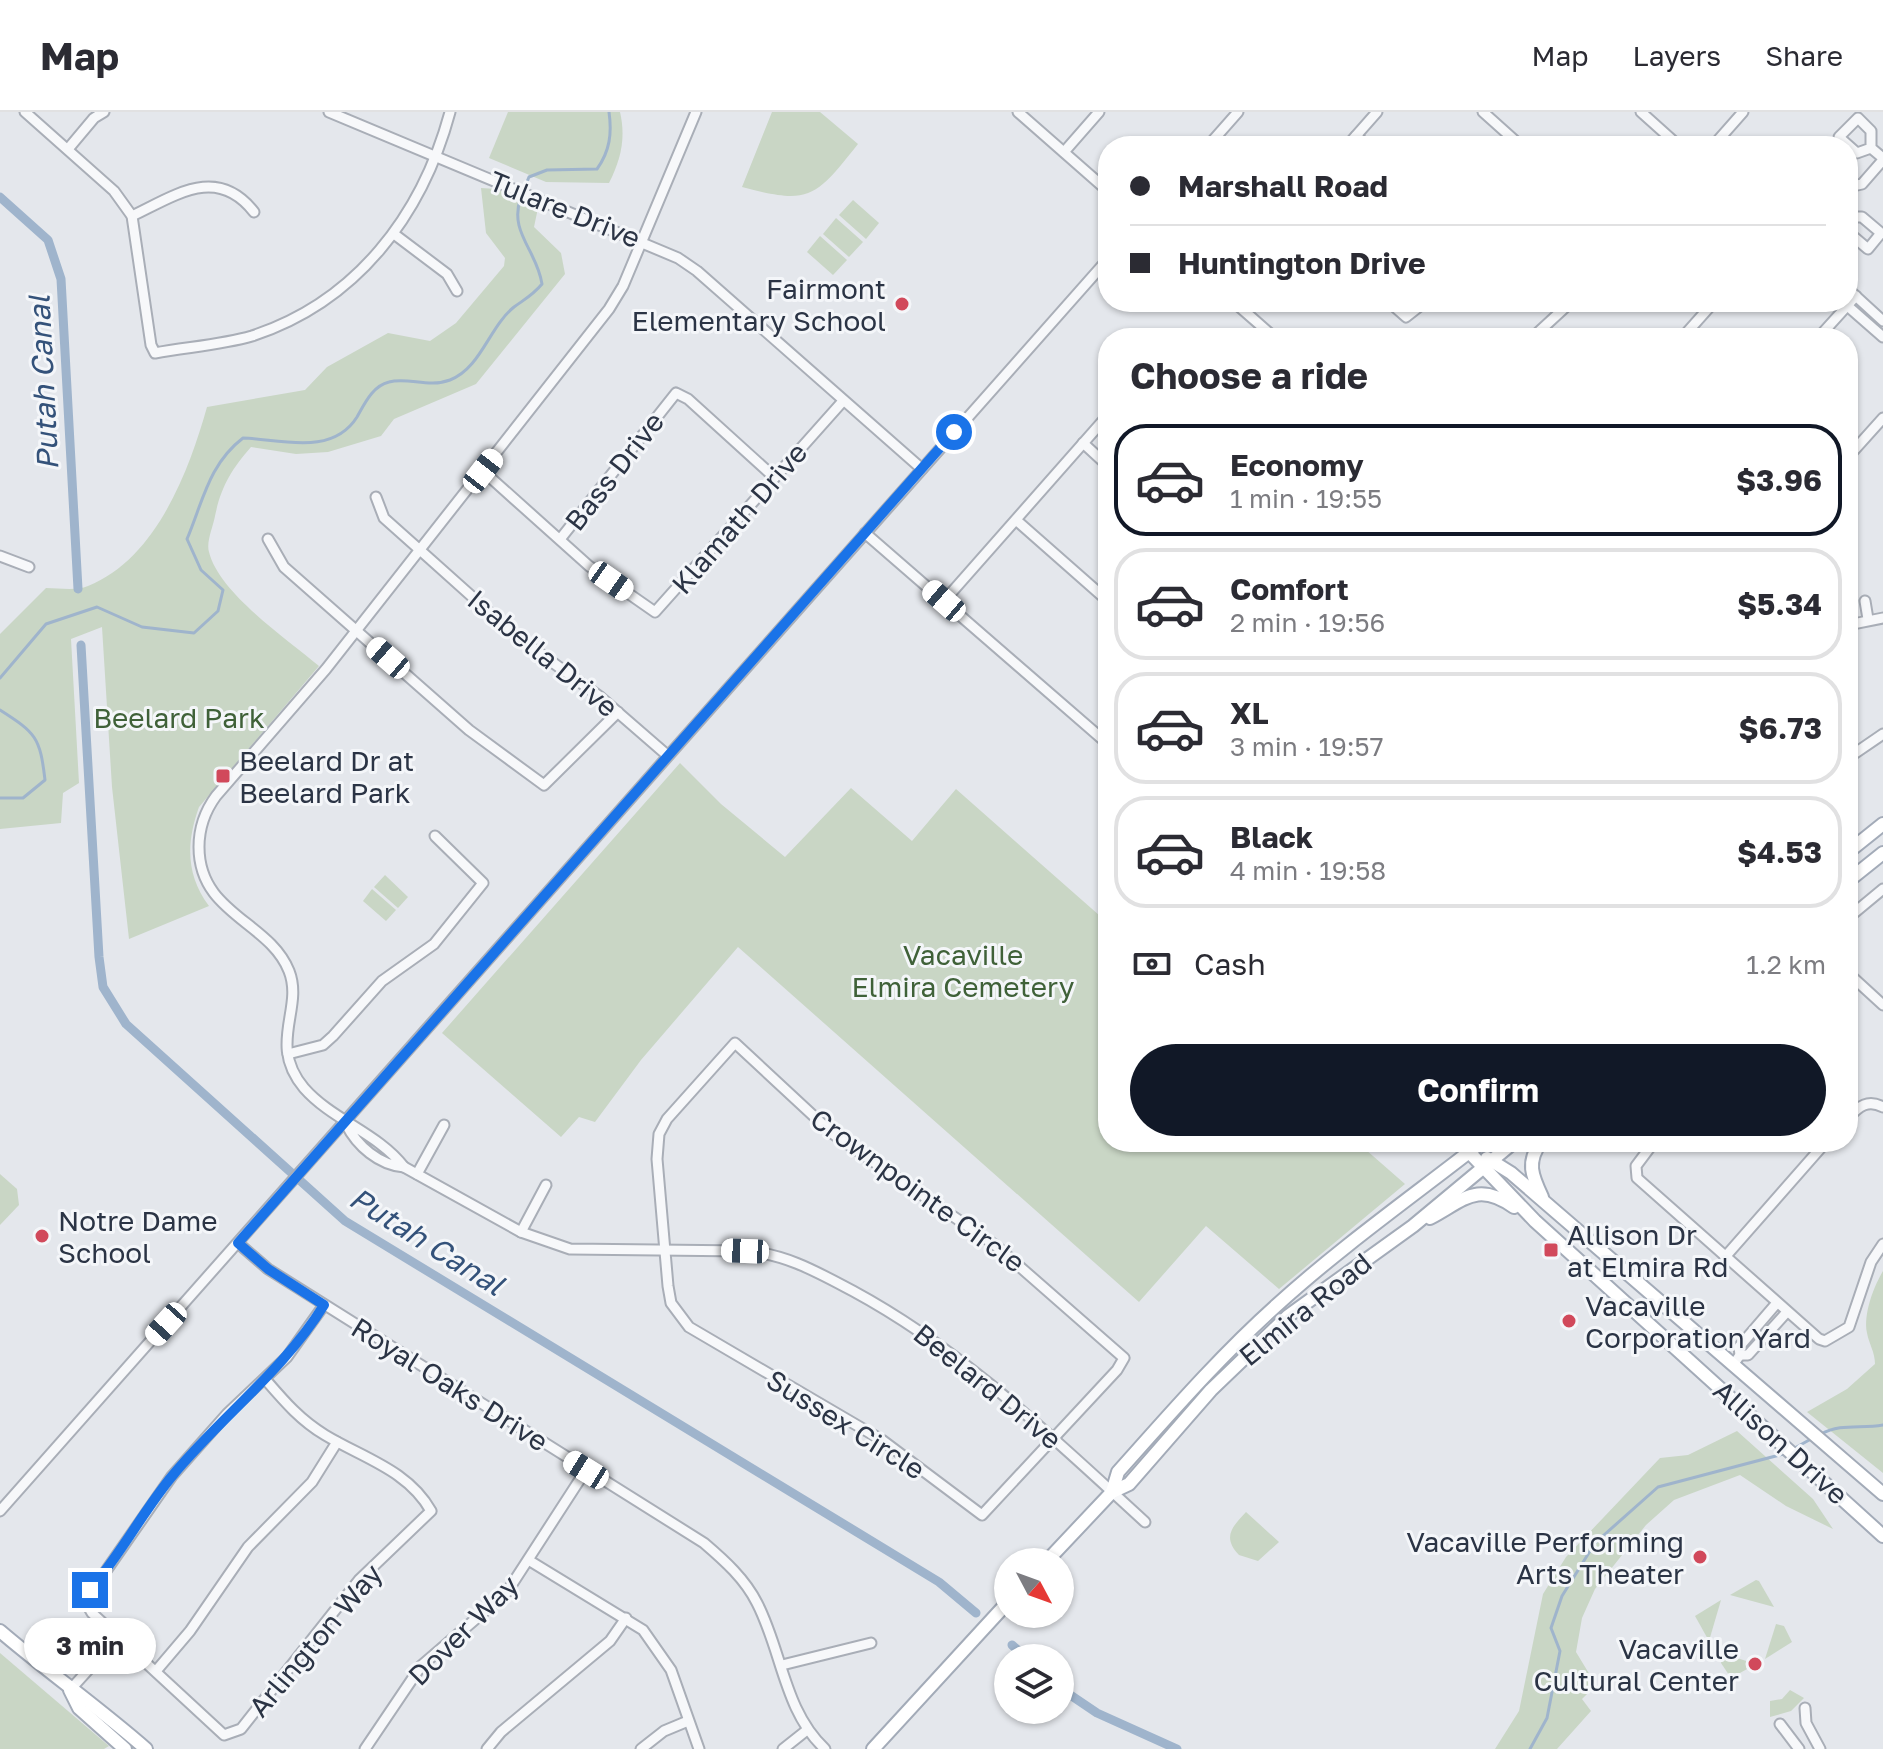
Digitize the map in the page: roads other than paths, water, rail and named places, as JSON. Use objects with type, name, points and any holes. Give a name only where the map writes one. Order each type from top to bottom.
[{"type":"main road","points":[[1858,844],[1883,824]]},
{"type":"main road","points":[[1858,873],[1883,853]]},
{"type":"main road","name":"Allison Drive","points":[[1469,1152],[1543,1200],[1737,1360],[1807,1431],[1883,1494]]},
{"type":"main road","name":"Elmira Road","points":[[1112,1492],[1118,1472],[1277,1304],[1371,1226],[1469,1152]]},
{"type":"main road","name":"Elmira Road","points":[[1059,1548],[1112,1492],[1129,1484],[1211,1390],[1288,1316],[1413,1226],[1502,1152]]},
{"type":"main road","points":[[1534,1152],[1531,1157],[1531,1172],[1543,1200]]},
{"type":"main road","name":"Allison Drive","points":[[1487,1164],[1535,1221],[1883,1536]]},
{"type":"main road","points":[[1413,1226],[1465,1198],[1486,1193],[1503,1199],[1535,1221]]},
{"type":"main road","points":[[873,1749],[994,1617]]},
{"type":"main road","points":[[0,1631],[70,1690],[85,1696],[146,1749]]},
{"type":"main road","points":[[70,1690],[79,1708],[125,1749]]},
{"type":"street","points":[[25,112],[114,191],[132,216],[151,345],[155,353],[227,342],[286,323],[342,289],[394,234],[434,155],[450,112]]},
{"type":"street","points":[[68,149],[94,118],[104,112]]},
{"type":"street","name":"Tulare Drive","points":[[329,112],[642,241],[697,271],[922,469]]},
{"type":"street","name":"Beelard Drive","points":[[696,112],[642,241],[609,309],[356,630],[216,796],[206,813],[200,835],[200,860],[212,891],[275,951],[290,972],[292,990],[285,1030],[288,1054],[304,1088],[346,1124],[360,1129],[404,1167],[521,1232],[570,1249],[772,1253],[807,1267],[923,1332],[974,1369],[1145,1522]]},
{"type":"street","points":[[1018,112],[1098,182]]},
{"type":"street","points":[[1064,152],[1099,112]]},
{"type":"street","points":[[1217,136],[1238,112]]},
{"type":"street","points":[[1356,136],[1377,112]]},
{"type":"street","points":[[1483,112],[1510,136]]},
{"type":"street","points":[[1641,112],[1668,136]]},
{"type":"street","points":[[1722,136],[1743,112]]},
{"type":"street","points":[[1840,136],[1858,115],[1871,131],[1871,148],[1883,159],[1858,185]]},
{"type":"street","points":[[1858,153],[1871,148]]},
{"type":"street","points":[[132,216],[196,188],[219,186],[240,194],[254,212]]},
{"type":"street","points":[[1858,217],[1881,233],[1868,249],[1858,240]]},
{"type":"street","points":[[394,234],[447,274],[457,291]]},
{"type":"street","points":[[0,1511],[346,1124],[667,755],[1098,270]]},
{"type":"street","points":[[1858,298],[1883,321]]},
{"type":"street","points":[[1245,312],[1264,328]]},
{"type":"street","points":[[1543,328],[1560,312]]},
{"type":"street","points":[[1691,328],[1705,312]]},
{"type":"street","points":[[1826,328],[1839,312]]},
{"type":"street","points":[[1854,312],[1883,337]]},
{"type":"street","name":"Bass Drive","points":[[561,538],[676,393],[688,399],[774,477]]},
{"type":"street","name":"Klamath Drive","points":[[483,471],[589,566],[655,612],[843,401]]},
{"type":"street","points":[[1858,446],[1883,418]]},
{"type":"street","points":[[944,601],[1098,426]]},
{"type":"street","points":[[1083,443],[1098,457]]},
{"type":"street","name":"Isabella Drive","points":[[376,497],[384,518],[516,636],[618,712],[667,755]]},
{"type":"street","points":[[1016,520],[1098,592]]},
{"type":"street","points":[[865,533],[1098,735]]},
{"type":"street","points":[[268,539],[284,567],[469,730],[544,785],[618,712]]},
{"type":"street","points":[[0,556],[29,567]]},
{"type":"street","points":[[1865,601],[1868,619]]},
{"type":"street","points":[[1858,622],[1883,618]]},
{"type":"street","points":[[1858,751],[1883,734]]},
{"type":"street","points":[[288,1054],[323,1045],[382,981],[434,944],[476,895],[483,883],[435,836]]},
{"type":"street","points":[[1858,910],[1883,889]]},
{"type":"street","points":[[1858,982],[1883,1005]]},
{"type":"street","name":"Crownpointe Circle","points":[[666,1251],[657,1159],[659,1134],[667,1119],[735,1043],[833,1134],[995,1245],[1124,1358],[1053,1440]]},
{"type":"street","points":[[1858,1108],[1874,1102],[1883,1107]]},
{"type":"street","points":[[417,1174],[444,1125]]},
{"type":"street","points":[[1646,1152],[1636,1166],[1637,1178],[1819,1339],[1837,1336],[1849,1327],[1871,1262],[1883,1244]]},
{"type":"street","points":[[1725,1257],[1817,1152]]},
{"type":"street","points":[[521,1232],[546,1185]]},
{"type":"street","name":"Royal Oaks Drive","points":[[238,1243],[268,1269],[704,1543],[730,1565],[758,1604],[782,1665],[790,1696],[807,1730],[825,1749]]},
{"type":"street","name":"Sussex Circle","points":[[666,1251],[671,1303],[689,1327],[882,1440],[982,1515],[1053,1440]]},
{"type":"street","points":[[1737,1360],[1739,1347],[1776,1304]]},
{"type":"street","points":[[265,1379],[295,1414],[337,1442],[312,1482],[248,1547],[190,1631],[156,1671],[92,1613],[85,1601],[172,1476],[215,1426],[299,1344],[324,1305]]},
{"type":"street","points":[[1737,1360],[1748,1355],[1786,1313]]},
{"type":"street","name":"Arlington Way","points":[[156,1671],[224,1735],[233,1734],[241,1729],[359,1580],[431,1511],[425,1500],[385,1465],[337,1442]]},
{"type":"street","name":"Dover Way","points":[[365,1749],[421,1666],[483,1616],[530,1561],[586,1470]]},
{"type":"street","points":[[530,1561],[643,1630],[671,1670],[699,1749]]},
{"type":"street","points":[[487,1749],[501,1732],[610,1641],[626,1618]]},
{"type":"street","points":[[70,1690],[118,1637]]},
{"type":"street","points":[[782,1665],[871,1643]]},
{"type":"street","points":[[1805,1708],[1806,1723],[1820,1749]]},
{"type":"street","points":[[641,1749],[664,1731],[688,1721]]},
{"type":"street","points":[[1780,1724],[1799,1749]]},
{"type":"street","points":[[783,1749],[807,1730]]},
{"type":"waterway","points":[[524,189],[529,177],[547,170],[597,169],[609,142],[609,112]]},
{"type":"waterway","name":"Putah Canal","points":[[0,197],[48,240],[61,279],[78,589]]},
{"type":"waterway","points":[[0,678],[46,624],[97,607],[142,627],[194,633],[218,611],[223,590],[201,570],[187,539],[208,484],[222,459],[243,438],[304,443],[334,437],[346,429],[373,392],[383,384],[442,382],[461,374],[477,357],[505,315],[542,284],[518,221],[521,197]]},
{"type":"waterway","name":"Putah Canal","points":[[81,645],[99,957],[103,987],[126,1024],[345,1221],[939,1582],[976,1613]]},
{"type":"waterway","points":[[0,710],[22,725],[34,738],[41,754],[45,780],[23,798],[0,798]]},
{"type":"waterway","points":[[1821,1434],[1844,1427],[1883,1425]]},
{"type":"waterway","points":[[1793,1449],[1811,1439]]},
{"type":"waterway","points":[[1530,1749],[1547,1718],[1560,1651],[1551,1628],[1562,1596],[1595,1543],[1658,1487],[1787,1453]]},
{"type":"waterway","name":"Putah Canal","points":[[1074,1697],[1097,1713],[1177,1749]]},
{"type":"place","name":"Fairmont Elementary School","points":[[902,304]]},
{"type":"place","name":"Beelard Dr at Beelard Park","points":[[223,776]]},
{"type":"place","name":"Notre Dame School","points":[[42,1236]]},
{"type":"place","name":"Allison Dr at Elmira Rd","points":[[1551,1250]]},
{"type":"place","name":"Vacaville Corporation Yard","points":[[1569,1321]]},
{"type":"place","name":"Vacaville Performing Arts Theater","points":[[1700,1557]]},
{"type":"place","name":"Vacaville Cultural Center","points":[[1755,1664]]},
{"type":"park label","name":"Beelard Park","points":[[179,717]]},
{"type":"park label","name":"Vacaville Elmira Cemetery","points":[[963,970]]}]
